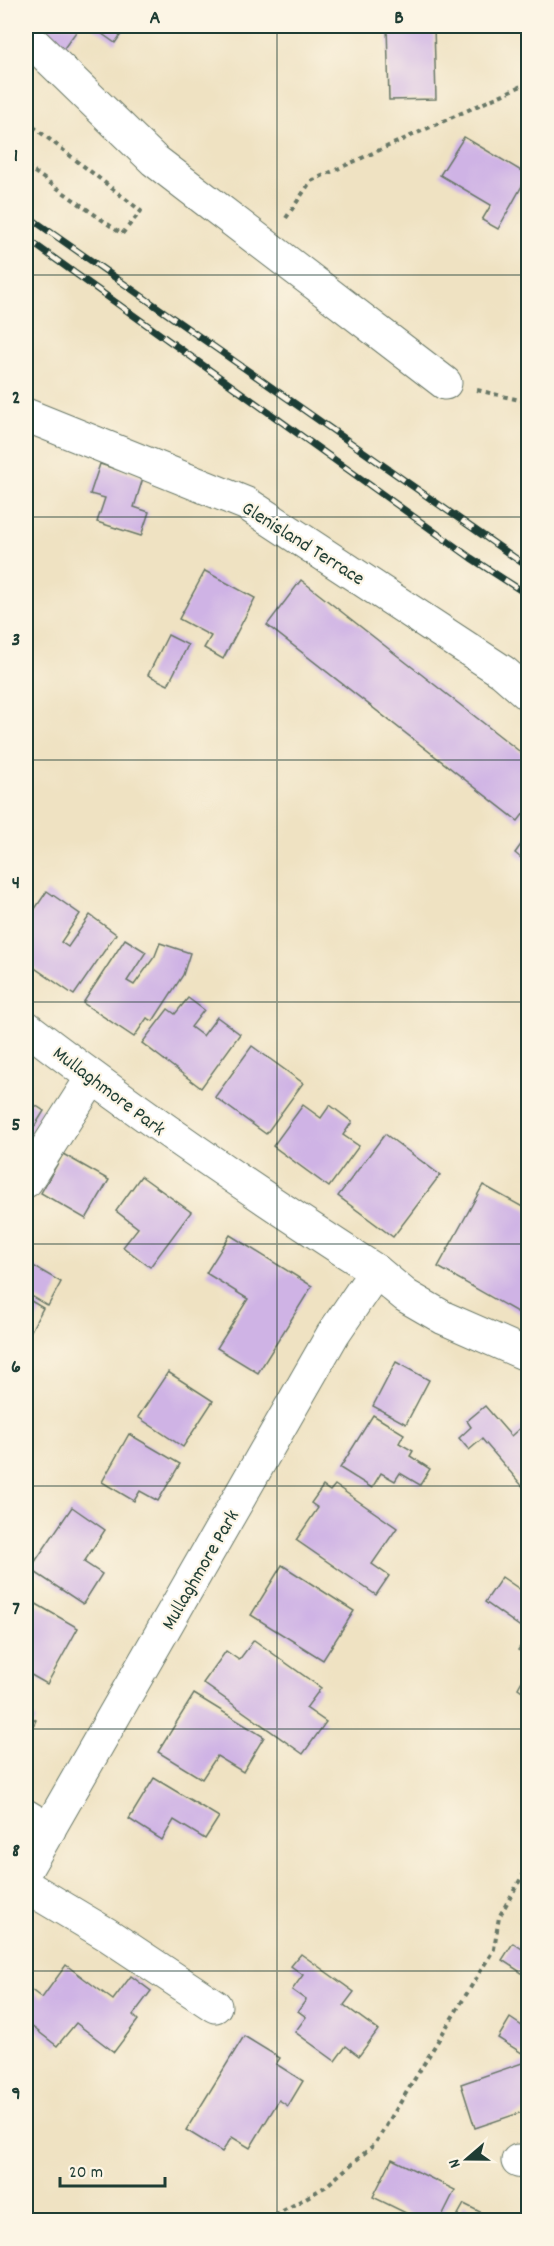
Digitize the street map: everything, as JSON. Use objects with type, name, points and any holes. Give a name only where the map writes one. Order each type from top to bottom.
[{"type":"street","points":[[26,36],[154,160],[445,383]]},
{"type":"street","name":"Glenisland Terrace","points":[[26,415],[248,504],[435,626],[502,672],[528,694]]},
{"type":"street","name":"Mullaghmore Park","points":[[26,1027],[92,1078],[263,1199],[376,1271],[406,1296],[444,1318],[528,1355]]},
{"type":"street","points":[[26,1180],[92,1078]]},
{"type":"street","name":"Mullaghmore Park","points":[[26,1869],[37,1823],[333,1334],[376,1271]]},
{"type":"street","points":[[26,1886],[108,1935],[215,2006]]},
{"type":"path","points":[[268,247],[311,181],[528,83]]},
{"type":"path","points":[[26,121],[141,210],[122,234],[26,166]]},
{"type":"path","points":[[445,383],[528,402]]},
{"type":"path","points":[[267,2220],[325,2187],[375,2144],[494,1949],[499,1917],[528,1866]]},
{"type":"building","points":[[29,26],[76,26],[79,28],[62,51]]},
{"type":"building","points":[[91,26],[127,26],[115,43]]},
{"type":"building","points":[[387,26],[434,26],[436,99],[389,100]]},
{"type":"building","points":[[464,137],[528,175],[498,229],[482,220],[491,205],[440,175]]},
{"type":"building","points":[[100,464],[143,478],[134,507],[149,512],[141,536],[97,522],[105,498],[90,494]]},
{"type":"building","points":[[205,571],[255,598],[223,659],[204,648],[211,636],[179,619]]},
{"type":"building","points":[[301,580],[528,758],[528,808],[518,821],[267,625]]},
{"type":"building","points":[[168,635],[188,645],[168,685],[148,675]]},
{"type":"building","points":[[528,835],[528,864],[515,853]]},
{"type":"building","points":[[47,891],[80,914],[61,942],[68,947],[90,915],[116,934],[74,995],[26,962],[26,922]]},
{"type":"building","points":[[125,939],[146,952],[127,981],[134,985],[155,956],[160,943],[190,953],[183,975],[153,1021],[147,1018],[134,1037],[83,1003]]},
{"type":"building","points":[[188,998],[204,1010],[191,1027],[203,1036],[217,1017],[240,1034],[201,1088],[142,1043],[168,1009],[175,1014]]},
{"type":"building","points":[[252,1046],[303,1083],[266,1134],[215,1097]]},
{"type":"building","points":[[26,1099],[44,1111],[26,1140]]},
{"type":"building","points":[[303,1105],[321,1118],[330,1105],[352,1122],[343,1135],[359,1146],[329,1187],[273,1146]]},
{"type":"building","points":[[385,1134],[440,1175],[393,1237],[338,1196]]},
{"type":"building","points":[[63,1154],[109,1180],[86,1219],[41,1193]]},
{"type":"building","points":[[141,1176],[191,1212],[150,1267],[123,1247],[138,1228],[116,1211]]},
{"type":"building","points":[[483,1185],[528,1210],[528,1308],[524,1316],[438,1267]]},
{"type":"building","points":[[230,1235],[312,1286],[258,1373],[217,1348],[248,1299],[206,1273]]},
{"type":"building","points":[[28,1263],[61,1282],[48,1306],[26,1293]]},
{"type":"building","points":[[26,1298],[43,1308],[26,1340]]},
{"type":"building","points":[[396,1362],[429,1380],[406,1424],[373,1406]]},
{"type":"building","points":[[168,1372],[213,1401],[183,1447],[138,1417]]},
{"type":"building","points":[[485,1406],[511,1436],[528,1421],[528,1484],[524,1488],[482,1439],[469,1450],[459,1438],[471,1427],[467,1421]]},
{"type":"building","points":[[373,1415],[404,1434],[399,1443],[413,1451],[410,1456],[430,1469],[420,1485],[400,1473],[395,1481],[381,1473],[372,1488],[340,1468]]},
{"type":"building","points":[[129,1434],[180,1464],[158,1501],[140,1491],[134,1501],[102,1482]]},
{"type":"building","points":[[335,1485],[397,1528],[372,1564],[389,1576],[376,1595],[296,1540],[318,1508],[311,1503],[323,1486],[330,1491]]},
{"type":"building","points":[[72,1507],[105,1530],[84,1562],[102,1574],[83,1604],[30,1569]]},
{"type":"building","points":[[282,1565],[354,1611],[323,1660],[251,1615]]},
{"type":"building","points":[[502,1577],[528,1595],[528,1618],[522,1628],[485,1602]]},
{"type":"building","points":[[26,1598],[78,1628],[47,1684],[26,1672],[26,1640],[30,1631],[26,1629]]},
{"type":"building","points":[[528,1634],[528,1656],[518,1650]]},
{"type":"building","points":[[254,1640],[321,1688],[306,1708],[326,1722],[303,1754],[203,1683],[226,1651],[239,1660]]},
{"type":"building","points":[[528,1670],[528,1695],[518,1688]]},
{"type":"building","points":[[194,1694],[264,1737],[243,1772],[217,1756],[202,1779],[158,1752]]},
{"type":"building","points":[[26,1714],[36,1720],[26,1740]]},
{"type":"building","points":[[154,1778],[219,1817],[205,1839],[174,1820],[162,1840],[129,1819]]},
{"type":"building","points":[[513,1943],[528,1953],[528,1977],[502,1960]]},
{"type":"building","points":[[301,1954],[354,1992],[344,2005],[378,2030],[359,2056],[346,2046],[335,2061],[295,2032],[306,2017],[298,2011],[306,2000],[292,1990],[303,1975],[291,1966]]},
{"type":"building","points":[[66,1965],[113,2000],[131,1976],[151,1991],[133,2015],[138,2020],[114,2052],[76,2023],[57,2046],[26,2022],[26,1986],[42,1998]]},
{"type":"building","points":[[528,2015],[528,2057],[498,2038],[510,2018],[522,2026]]},
{"type":"building","points":[[244,2036],[280,2058],[276,2064],[303,2081],[288,2106],[279,2100],[250,2148],[232,2137],[222,2152],[186,2130]]},
{"type":"building","points":[[528,2061],[528,2110],[475,2128],[461,2084]]},
{"type":"building","points":[[392,2159],[455,2190],[440,2220],[420,2220],[373,2197]]},
{"type":"building","points":[[464,2204],[496,2220],[455,2220]]},
{"type":"railway","points":[[26,215],[528,567]]},
{"type":"railway","points":[[26,238],[471,558],[528,595]]}]
